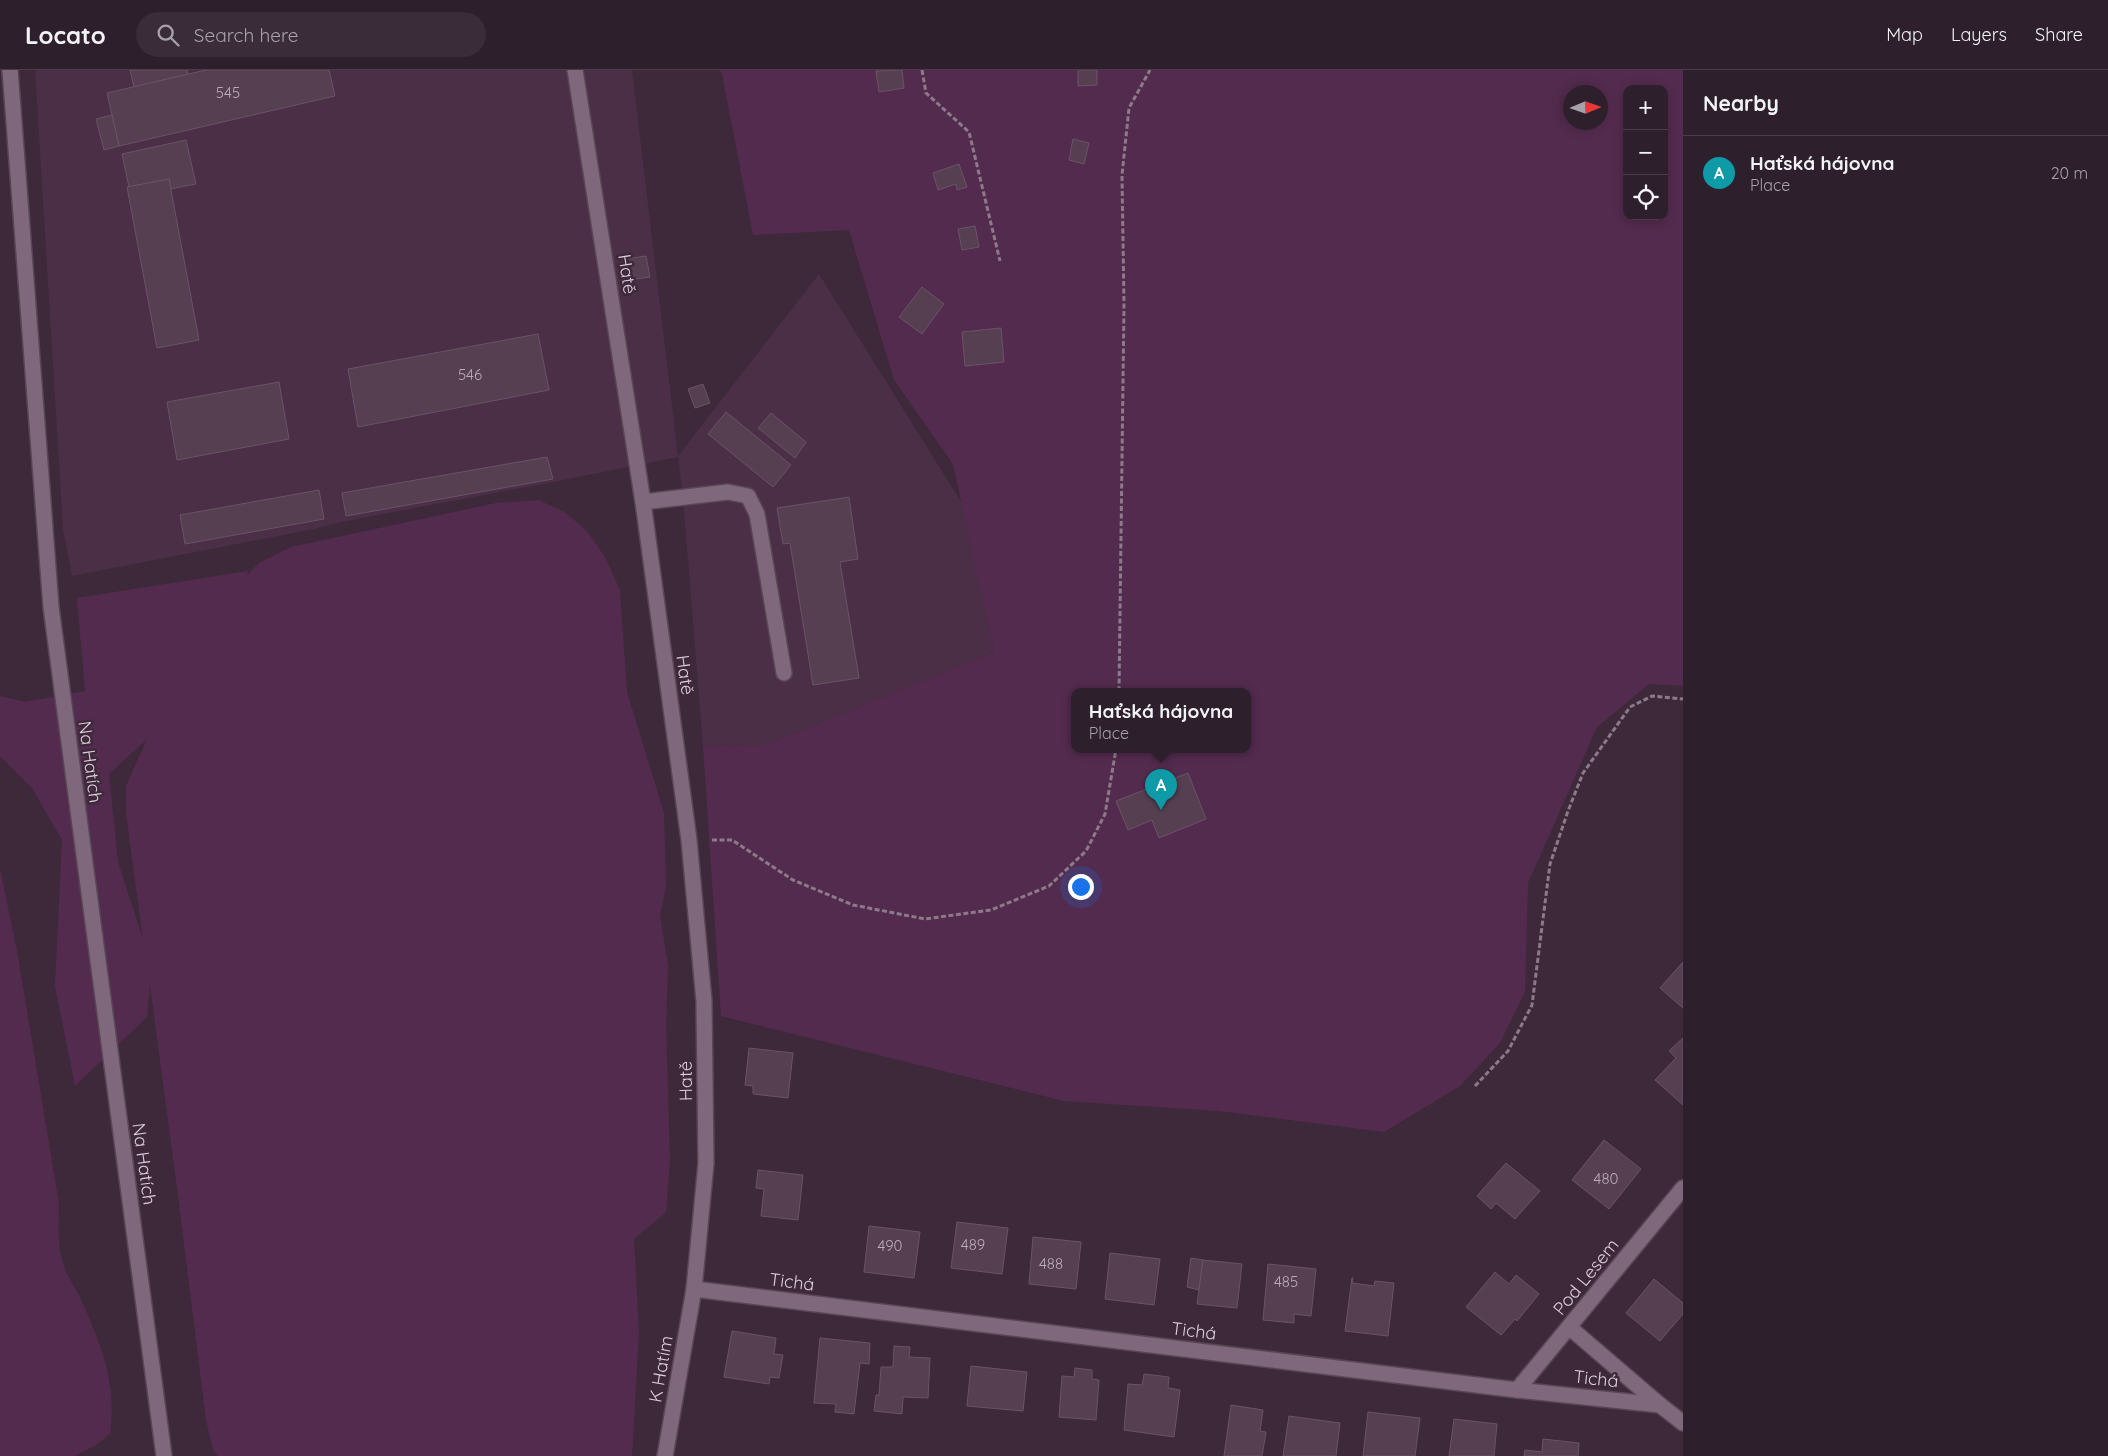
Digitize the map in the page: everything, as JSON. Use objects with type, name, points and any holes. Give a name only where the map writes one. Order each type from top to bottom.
[{"type":"street","name":"Na Hatích","points":[[10,70],[51,607],[164,1456]]},
{"type":"street","name":"Hatě","points":[[575,70],[638,464],[689,840],[704,1020],[706,1162],[694,1289]]},
{"type":"street","points":[[643,502],[728,492],[748,496],[757,514],[784,673]]},
{"type":"street","name":"Pod Lesem","points":[[1517,1390],[1683,1188]]},
{"type":"street","name":"Tichá","points":[[694,1289],[1517,1390],[1660,1405]]},
{"type":"street","name":"K Hatím","points":[[666,1456],[694,1289]]},
{"type":"street","points":[[1569,1327],[1683,1423]]},
{"type":"path","points":[[922,70],[926,93],[970,132],[1000,261]]},
{"type":"path","points":[[1119,688],[1124,305],[1122,175],[1129,108],[1150,70]]},
{"type":"path","points":[[1475,1086],[1508,1051],[1532,1005],[1550,864],[1568,811],[1584,773],[1630,707],[1652,696],[1683,699]]},
{"type":"path","points":[[689,840],[732,840],[793,880],[853,905],[925,919],[991,910],[1049,886],[1086,851],[1105,814],[1115,753]]},
{"type":"shaded area","points":[[35,70],[632,70],[678,456],[819,274],[963,505],[994,652],[765,745],[703,746],[678,457],[72,576],[63,529]]},
{"type":"shaded area","points":[[719,70],[1683,70],[1683,686],[1649,684],[1597,727],[1528,883],[1525,992],[1500,1043],[1460,1086],[1384,1132],[1219,1111],[1064,1101],[721,1016],[703,746],[765,745],[994,652],[953,464],[894,380],[849,230],[753,235],[722,74]]},
{"type":"shaded area","points":[[539,500],[566,513],[587,531],[605,557],[620,590],[627,692],[664,813],[666,887],[660,915],[668,966],[666,1025],[670,1161],[666,1212],[634,1239],[639,1332],[632,1456],[218,1456],[213,1450],[206,1420],[150,985],[147,1017],[75,1086],[55,986],[62,840],[32,788],[0,756],[0,696],[25,702],[85,691],[77,598],[248,571],[247,575],[259,563],[291,547],[496,503]],"holes":[[[147,739],[126,786],[126,813],[143,939],[118,862],[109,774]]]},
{"type":"shaded area","points":[[0,869],[17,951],[59,1204],[58,1230],[61,1255],[66,1272],[96,1335],[109,1382],[112,1416],[110,1434],[96,1445],[75,1456],[0,1456]]},
{"type":"building","points":[[130,70],[187,70],[188,74],[134,87]]},
{"type":"building","points":[[206,70],[329,70],[335,96],[119,146],[107,93]]},
{"type":"building","points":[[902,70],[904,88],[879,92],[876,71]]},
{"type":"building","points":[[1078,70],[1097,70],[1097,85],[1078,86]]},
{"type":"building","points":[[112,115],[119,146],[104,150],[96,119]]},
{"type":"building","points":[[1073,139],[1089,143],[1084,164],[1069,160]]},
{"type":"building","points":[[186,140],[196,184],[170,189],[169,179],[129,187],[122,154]]},
{"type":"building","points":[[959,164],[967,187],[957,190],[956,184],[938,190],[933,173]]},
{"type":"building","points":[[169,179],[199,340],[157,348],[127,187]]},
{"type":"building","points":[[975,226],[979,247],[962,250],[958,229]]},
{"type":"building","points":[[646,256],[650,277],[629,280],[625,259]]},
{"type":"building","points":[[922,287],[944,304],[922,334],[899,317]]},
{"type":"building","points":[[1001,328],[1004,362],[965,366],[962,332]]},
{"type":"building","points":[[538,334],[549,390],[358,427],[348,369]]},
{"type":"building","points":[[279,382],[289,439],[177,460],[167,402]]},
{"type":"building","points":[[703,384],[710,403],[695,408],[688,389]]},
{"type":"building","points":[[726,412],[791,465],[773,487],[708,434]]},
{"type":"building","points":[[771,413],[806,442],[795,458],[758,428]]},
{"type":"building","points":[[547,457],[553,479],[346,516],[342,493]]},
{"type":"building","points":[[319,490],[324,519],[185,544],[180,515]]},
{"type":"building","points":[[849,497],[858,559],[840,562],[859,678],[813,685],[790,543],[783,544],[777,508]]},
{"type":"building","points":[[1188,773],[1206,819],[1159,838],[1152,820],[1128,830],[1116,801]]},
{"type":"building","points":[[1683,962],[1683,1008],[1660,988]]},
{"type":"building","points":[[1683,1038],[1683,1105],[1655,1080],[1676,1058],[1669,1051]]},
{"type":"building","points":[[749,1048],[793,1053],[788,1098],[753,1094],[753,1086],[745,1085]]},
{"type":"building","points":[[1604,1140],[1641,1169],[1609,1209],[1572,1180]]},
{"type":"building","points":[[1506,1163],[1540,1191],[1515,1219],[1496,1203],[1491,1209],[1477,1196]]},
{"type":"building","points":[[758,1170],[803,1175],[798,1220],[761,1216],[764,1189],[756,1188]]},
{"type":"building","points":[[957,1222],[1008,1228],[1002,1274],[951,1268]]},
{"type":"building","points":[[869,1226],[920,1232],[914,1278],[864,1272]]},
{"type":"building","points":[[1033,1237],[1081,1242],[1076,1289],[1029,1284]]},
{"type":"building","points":[[1110,1253],[1160,1259],[1154,1305],[1105,1299]]},
{"type":"building","points":[[1191,1258],[1203,1260],[1199,1290],[1187,1287]]},
{"type":"building","points":[[1203,1260],[1242,1264],[1237,1308],[1197,1304]]},
{"type":"building","points":[[1268,1264],[1316,1269],[1311,1316],[1294,1314],[1294,1323],[1263,1320]]},
{"type":"building","points":[[1495,1272],[1509,1284],[1516,1275],[1539,1294],[1517,1321],[1515,1319],[1501,1335],[1466,1307]]},
{"type":"building","points":[[1352,1278],[1352,1283],[1374,1286],[1375,1281],[1394,1283],[1388,1336],[1345,1331]]},
{"type":"building","points":[[1654,1279],[1683,1303],[1683,1314],[1660,1341],[1626,1313]]},
{"type":"building","points":[[732,1331],[776,1338],[774,1354],[783,1355],[779,1378],[770,1377],[769,1384],[724,1377]]},
{"type":"building","points":[[820,1338],[870,1343],[869,1364],[860,1363],[854,1414],[835,1412],[836,1404],[814,1403]]},
{"type":"building","points":[[894,1346],[910,1347],[909,1357],[930,1358],[928,1398],[903,1397],[902,1414],[874,1411],[876,1395],[879,1395],[881,1367],[893,1367]]},
{"type":"building","points":[[971,1366],[1027,1372],[1023,1411],[967,1406]]},
{"type":"building","points":[[1075,1368],[1092,1370],[1092,1379],[1099,1380],[1096,1420],[1059,1417],[1062,1376],[1074,1377]]},
{"type":"building","points":[[1144,1374],[1169,1377],[1168,1388],[1180,1390],[1174,1437],[1124,1430],[1128,1384],[1142,1385]]},
{"type":"building","points":[[1231,1405],[1263,1410],[1260,1431],[1266,1432],[1262,1456],[1224,1456]]},
{"type":"building","points":[[1368,1412],[1420,1418],[1415,1456],[1363,1456]]},
{"type":"building","points":[[1289,1416],[1340,1423],[1336,1456],[1283,1456]]},
{"type":"building","points":[[1454,1419],[1497,1424],[1494,1456],[1449,1456]]},
{"type":"building","points":[[1543,1439],[1579,1443],[1578,1456],[1524,1456],[1525,1450],[1542,1452]]},
{"type":"place","name":"Haťská hájovna","points":[[1161,810]]}]
